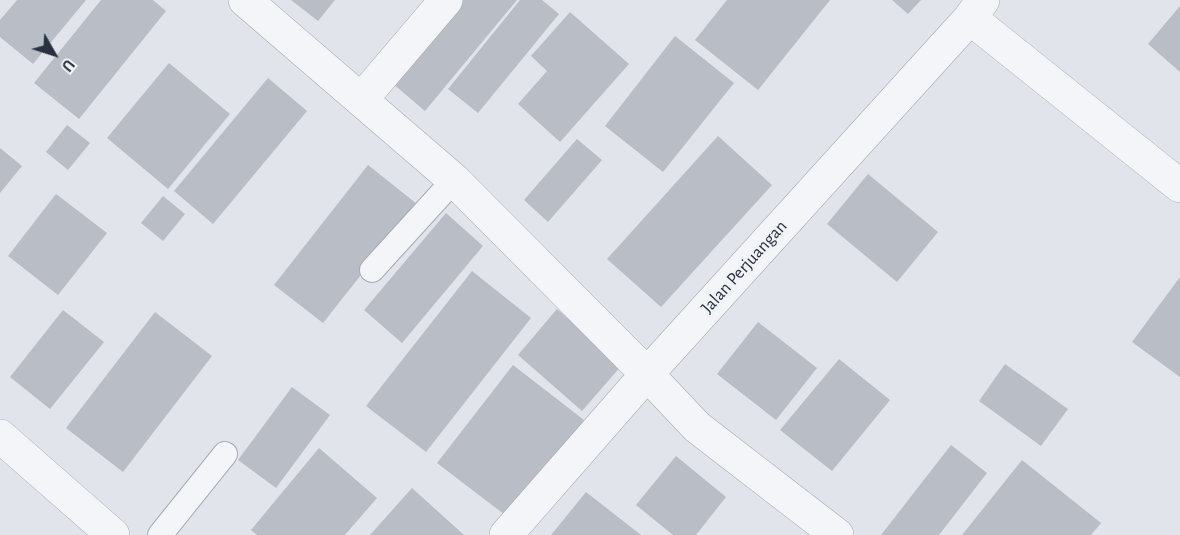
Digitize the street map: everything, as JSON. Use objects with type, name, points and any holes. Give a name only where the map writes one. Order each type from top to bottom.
[{"type":"street","points":[[245,0],[454,180],[647,374],[697,428],[837,535]]},
{"type":"street","points":[[361,100],[446,0]]},
{"type":"street","points":[[977,9],[1180,186]]},
{"type":"street","name":"Jalan Perjuangan","points":[[506,535],[647,374],[977,9]]},
{"type":"street","points":[[0,436],[113,535]]},
{"type":"lane","points":[[372,270],[454,180]]},
{"type":"lane","points":[[160,535],[225,454]]},
{"type":"building","points":[[17,0],[86,0],[33,64],[0,37],[0,20]]},
{"type":"building","points":[[101,0],[153,0],[166,11],[79,119],[34,83]]},
{"type":"building","points":[[291,0],[335,0],[318,21]]},
{"type":"building","points":[[460,0],[517,0],[425,111],[392,83]]},
{"type":"building","points":[[520,0],[542,0],[559,14],[478,113],[448,89]]},
{"type":"building","points":[[727,0],[830,0],[758,90],[695,40]]},
{"type":"building","points":[[892,0],[921,0],[908,14]]},
{"type":"building","points":[[1180,6],[1180,72],[1148,44]]},
{"type":"building","points":[[570,12],[629,64],[560,142],[518,104],[547,71],[531,56]]},
{"type":"building","points":[[675,36],[734,83],[663,172],[605,126]]},
{"type":"building","points":[[169,63],[230,114],[168,189],[107,138]]},
{"type":"building","points":[[268,78],[307,111],[213,224],[174,191]]},
{"type":"building","points":[[67,125],[90,143],[68,170],[46,152]]},
{"type":"building","points":[[718,136],[772,185],[661,307],[607,259]]},
{"type":"building","points":[[577,139],[602,160],[548,222],[524,200]]},
{"type":"building","points":[[0,148],[22,166],[0,193]]},
{"type":"building","points":[[368,165],[417,204],[323,323],[274,285]]},
{"type":"building","points":[[868,174],[938,232],[897,282],[827,224]]},
{"type":"building","points":[[56,194],[107,233],[58,295],[8,256]]},
{"type":"building","points":[[163,196],[185,214],[163,241],[141,223]]},
{"type":"building","points":[[446,213],[483,246],[402,343],[364,310]]},
{"type":"building","points":[[472,271],[531,318],[426,452],[366,406]]},
{"type":"building","points":[[1180,277],[1180,377],[1132,342]]},
{"type":"building","points":[[557,309],[622,365],[582,411],[518,355]]},
{"type":"building","points":[[63,310],[104,342],[50,409],[10,377]]},
{"type":"building","points":[[155,312],[212,356],[123,472],[66,428]]},
{"type":"building","points":[[758,322],[817,368],[776,420],[717,374]]},
{"type":"building","points":[[839,359],[890,400],[832,471],[780,430]]},
{"type":"building","points":[[1005,364],[1068,409],[1041,446],[979,401]]},
{"type":"building","points":[[513,365],[584,420],[509,518],[437,463]]},
{"type":"building","points":[[292,387],[330,415],[276,488],[238,460]]},
{"type":"building","points":[[951,445],[987,473],[939,535],[881,535]]},
{"type":"building","points":[[319,448],[377,498],[345,535],[257,535],[251,530]]},
{"type":"building","points":[[676,456],[726,497],[696,535],[673,535],[636,505]]},
{"type":"building","points":[[1022,460],[1101,523],[1091,535],[962,535]]},
{"type":"building","points":[[412,488],[464,535],[370,535]]},
{"type":"building","points":[[586,492],[641,535],[551,535]]}]
